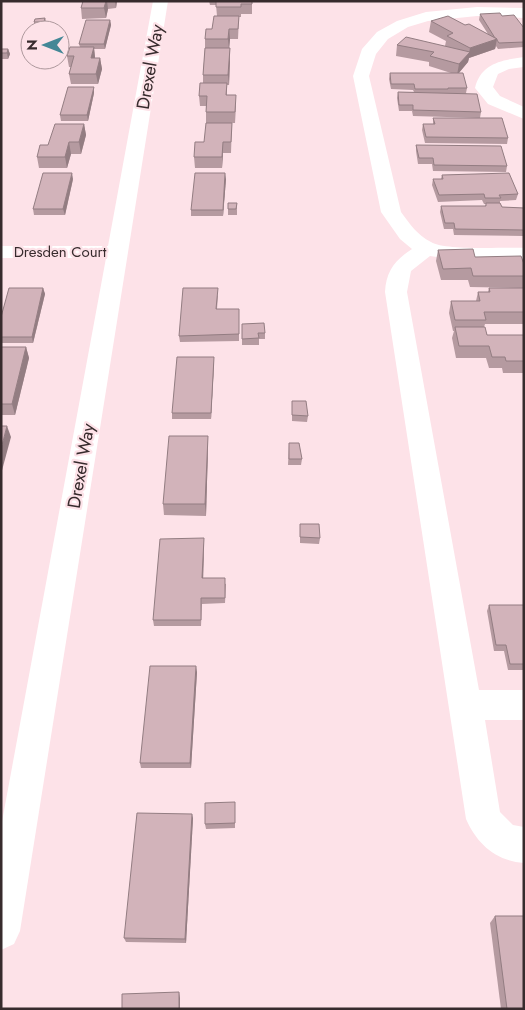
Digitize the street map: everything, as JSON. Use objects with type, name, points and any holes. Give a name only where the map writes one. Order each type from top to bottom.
[{"type":"street","name":"Drexel Way","points":[[1,931],[161,1]]},
{"type":"street","points":[[524,13],[445,14],[412,20],[390,30],[376,41],[362,64],[361,76],[391,212],[407,235],[426,249],[451,253],[524,254]]},
{"type":"street","points":[[524,62],[503,65],[490,70],[485,78],[484,88],[494,100],[524,114]]},
{"type":"street","points":[[426,249],[407,261],[399,271],[396,281],[396,292],[484,819],[492,830],[504,840],[517,845],[524,845]]},
{"type":"street","name":"Dresden Court","points":[[1,252],[118,252]]},
{"type":"street","points":[[466,706],[524,705]]},
{"type":"building","points":[[83,1],[106,1],[104,8],[81,8]]},
{"type":"building","points":[[216,1],[252,1],[252,4],[241,4],[241,7],[216,7]]},
{"type":"building","points":[[500,13],[502,16],[514,15],[524,28],[524,42],[499,43],[480,14]]},
{"type":"building","points":[[214,16],[239,16],[238,29],[229,29],[228,39],[205,39],[206,29],[212,29]]},
{"type":"building","points":[[448,16],[465,25],[469,24],[497,39],[470,48],[447,36],[453,33],[431,21]]},
{"type":"building","points":[[86,20],[110,20],[104,44],[79,44]]},
{"type":"building","points":[[406,37],[470,52],[459,64],[430,56],[434,52],[397,45]]},
{"type":"building","points":[[70,47],[94,47],[91,58],[100,58],[96,74],[69,74],[74,56],[70,56]]},
{"type":"building","points":[[205,48],[230,48],[228,75],[203,75]]},
{"type":"building","points":[[1,49],[8,49],[7,53],[1,53]]},
{"type":"building","points":[[390,73],[463,73],[467,88],[415,89],[414,84],[391,84]]},
{"type":"building","points":[[200,83],[227,83],[226,95],[236,95],[235,112],[206,112],[207,96],[199,96]]},
{"type":"building","points":[[68,87],[94,87],[87,115],[60,115]]},
{"type":"building","points":[[398,92],[477,94],[481,112],[413,110],[413,105],[399,105]]},
{"type":"building","points":[[433,118],[502,118],[508,138],[426,137],[423,124],[435,124]]},
{"type":"building","points":[[206,123],[232,123],[231,142],[223,142],[222,157],[194,157],[195,142],[204,142]]},
{"type":"building","points":[[55,124],[84,124],[79,142],[69,142],[65,157],[37,157],[40,145],[48,145]]},
{"type":"building","points":[[416,145],[501,146],[507,166],[434,165],[433,158],[419,158]]},
{"type":"building","points":[[43,173],[72,173],[63,209],[33,209]]},
{"type":"building","points":[[195,173],[225,173],[223,210],[191,210]]},
{"type":"building","points":[[509,173],[518,194],[499,195],[501,198],[485,198],[484,194],[439,195],[433,179],[443,179],[442,175]]},
{"type":"building","points":[[228,203],[237,203],[236,209],[228,209]]},
{"type":"building","points":[[486,203],[500,203],[502,207],[524,208],[524,230],[455,229],[454,223],[445,223],[441,206],[486,206]]},
{"type":"building","points":[[473,249],[475,257],[521,256],[524,264],[524,276],[473,276],[471,268],[443,269],[438,250]]},
{"type":"building","points":[[9,288],[43,288],[32,337],[1,337],[1,317]]},
{"type":"building","points":[[183,288],[218,288],[216,309],[239,309],[239,334],[179,336]]},
{"type":"building","points":[[489,288],[524,288],[524,312],[484,312],[486,320],[455,320],[451,301],[480,301],[478,292],[490,292]]},
{"type":"building","points":[[264,323],[265,333],[258,333],[259,338],[242,339],[242,324]]},
{"type":"building","points":[[455,327],[485,327],[487,335],[524,335],[524,361],[506,361],[505,357],[492,357],[489,346],[459,346]]},
{"type":"building","points":[[1,347],[26,347],[12,404],[1,404]]},
{"type":"building","points":[[177,357],[214,357],[211,413],[172,413]]},
{"type":"building","points":[[292,401],[306,401],[308,416],[292,415]]},
{"type":"building","points":[[1,426],[7,426],[1,449]]},
{"type":"building","points":[[169,436],[208,436],[205,504],[163,504]]},
{"type":"building","points":[[289,443],[299,443],[302,459],[289,459]]},
{"type":"building","points":[[300,524],[319,524],[320,538],[300,537]]},
{"type":"building","points":[[204,538],[202,578],[225,578],[225,598],[201,598],[201,620],[153,620],[160,539]]},
{"type":"building","points":[[489,605],[524,605],[524,664],[510,664],[506,645],[496,645]]},
{"type":"building","points":[[150,666],[196,666],[190,763],[140,763]]},
{"type":"building","points":[[235,802],[235,823],[205,824],[205,803]]},
{"type":"building","points":[[137,813],[192,814],[185,939],[124,938]]},
{"type":"building","points":[[495,916],[524,916],[524,1009],[507,1009]]},
{"type":"building","points":[[179,992],[179,1009],[122,1009],[122,994]]}]
